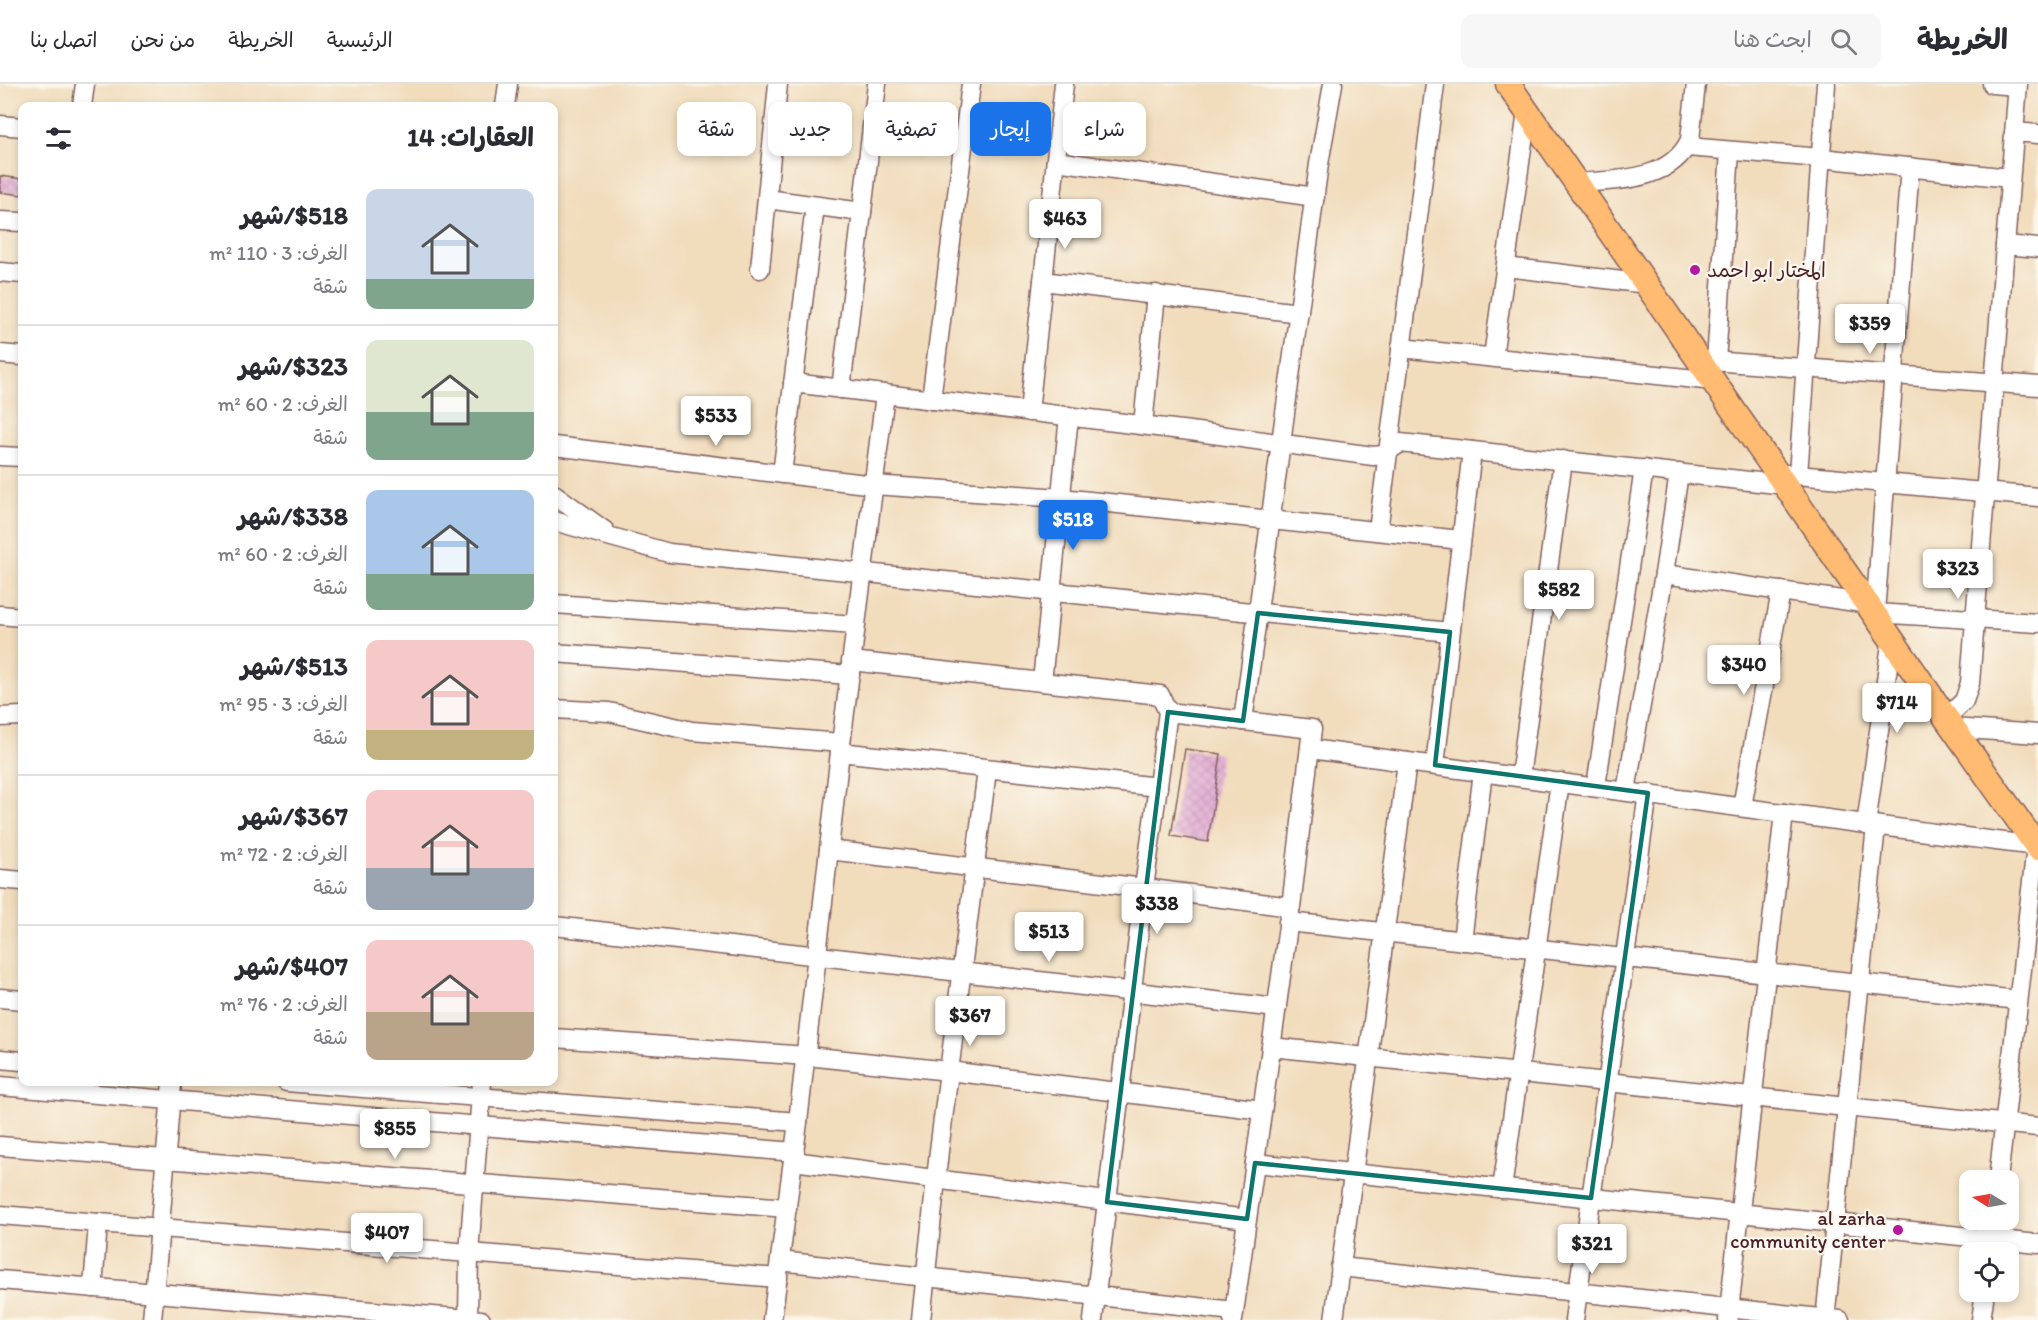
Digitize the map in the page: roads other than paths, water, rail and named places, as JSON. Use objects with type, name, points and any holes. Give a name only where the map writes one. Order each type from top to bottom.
[{"type":"main road","points":[[1508,84],[1647,284],[1788,478],[1949,723],[2034,837]]},
{"type":"street","points":[[83,102],[85,84]]},
{"type":"street","points":[[506,102],[508,84]]},
{"type":"street","points":[[760,269],[778,84]]},
{"type":"street","points":[[841,389],[877,84]]},
{"type":"street","points":[[931,400],[971,84]]},
{"type":"street","points":[[1029,412],[1064,84]]},
{"type":"street","points":[[1243,721],[1315,197],[1333,84]]},
{"type":"street","points":[[1378,531],[1435,84]]},
{"type":"street","points":[[1576,183],[1647,175],[1671,163],[1687,147],[1690,140],[1696,84]]},
{"type":"street","points":[[1788,478],[1806,368],[1826,84]]},
{"type":"street","points":[[1992,84],[2017,85],[2014,132],[1970,683],[1964,701],[1949,723],[2038,735]]},
{"type":"street","points":[[1493,357],[1527,112]]},
{"type":"street","points":[[0,125],[18,127]]},
{"type":"street","points":[[2014,132],[2038,134]]},
{"type":"street","points":[[1687,147],[1821,158],[2010,178]]},
{"type":"street","points":[[1710,368],[1730,151]]},
{"type":"street","points":[[1056,161],[1315,197]]},
{"type":"street","points":[[1872,609],[1885,483],[1910,167]]},
{"type":"street","points":[[767,199],[862,212]]},
{"type":"street","points":[[782,474],[815,206]]},
{"type":"street","points":[[0,220],[18,222]]},
{"type":"street","points":[[2005,245],[2038,248]]},
{"type":"street","points":[[1506,267],[1647,284]]},
{"type":"street","points":[[0,273],[18,274]]},
{"type":"street","points":[[1043,281],[1299,313]]},
{"type":"street","points":[[1143,425],[1156,294]]},
{"type":"street","points":[[1401,348],[1493,357],[1710,368],[1806,368],[2038,386]]},
{"type":"street","points":[[0,354],[18,356]]},
{"type":"street","points":[[793,383],[1143,425],[1373,456],[1383,455],[1400,443],[1679,473],[1885,483],[2038,497]]},
{"type":"street","points":[[772,1320],[807,1056],[840,748],[885,394]]},
{"type":"street","points":[[1042,682],[1069,416]]},
{"type":"street","points":[[558,446],[874,485],[1061,498],[1461,540]]},
{"type":"street","points":[[1435,765],[1472,451]]},
{"type":"street","points":[[0,456],[18,457]]},
{"type":"street","points":[[1520,777],[1563,460]]},
{"type":"street","points":[[1596,786],[1644,469]]},
{"type":"street","points":[[1626,790],[1664,574],[1679,473]]},
{"type":"street","points":[[558,498],[619,540]]},
{"type":"street","points":[[558,522],[669,553],[1450,632]]},
{"type":"street","points":[[1664,574],[1781,591],[1872,609],[2038,623]]},
{"type":"street","points":[[1742,807],[1781,591]]},
{"type":"street","points":[[558,604],[856,626]]},
{"type":"street","points":[[0,615],[18,617]]},
{"type":"street","points":[[1340,1267],[1578,1292],[1728,1314],[1830,1319],[1835,1223],[1860,983],[1871,826],[1892,638]]},
{"type":"street","points":[[558,653],[850,668],[1042,682],[1160,695],[1168,712],[1144,888],[1093,1320]]},
{"type":"street","points":[[558,709],[609,712],[692,731],[840,748],[987,770],[1158,788]]},
{"type":"street","points":[[0,1215],[469,1253],[926,1276],[1096,1296],[1234,1316],[1277,1008],[1312,729],[1168,712]]},
{"type":"street","points":[[0,717],[18,716]]},
{"type":"street","points":[[1310,749],[1626,790],[1871,826],[2034,837],[1999,1170]]},
{"type":"street","points":[[1334,1320],[1407,762]]},
{"type":"street","points":[[921,1320],[949,1071],[987,770]]},
{"type":"street","points":[[1462,940],[1484,772]]},
{"type":"street","points":[[1502,1189],[1560,782]]},
{"type":"street","points":[[1574,1320],[1648,794]]},
{"type":"street","points":[[1728,1314],[1784,813]]},
{"type":"street","points":[[829,850],[1144,888],[1384,932],[2018,1000]]},
{"type":"street","points":[[0,879],[18,881]]},
{"type":"street","points":[[558,926],[1277,1008]]},
{"type":"street","points":[[0,998],[18,1000]]},
{"type":"street","points":[[558,1038],[807,1056],[949,1071],[1262,1110]]},
{"type":"street","points":[[1271,1047],[2038,1126]]},
{"type":"street","points":[[0,1059],[18,1060]]},
{"type":"street","points":[[0,1086],[479,1126],[794,1157],[936,1180],[1247,1220]]},
{"type":"street","points":[[152,1320],[172,1086]]},
{"type":"street","points":[[397,1086],[481,1089],[798,1122]]},
{"type":"street","points":[[0,1280],[472,1320],[469,1253],[481,1089]]},
{"type":"street","points":[[0,1146],[787,1208]]},
{"type":"street","points":[[1255,1163],[1835,1223],[1963,1242]]},
{"type":"street","points":[[93,1288],[98,1223]]},
{"type":"street","points":[[2019,1245],[2038,1244]]},
{"type":"street","points":[[1981,1320],[1984,1302]]},
{"type":"place","name":"المختار ابو احمد","points":[[1695,270]]},
{"type":"place","name":"al zarha community center","points":[[1898,1230]]}]
